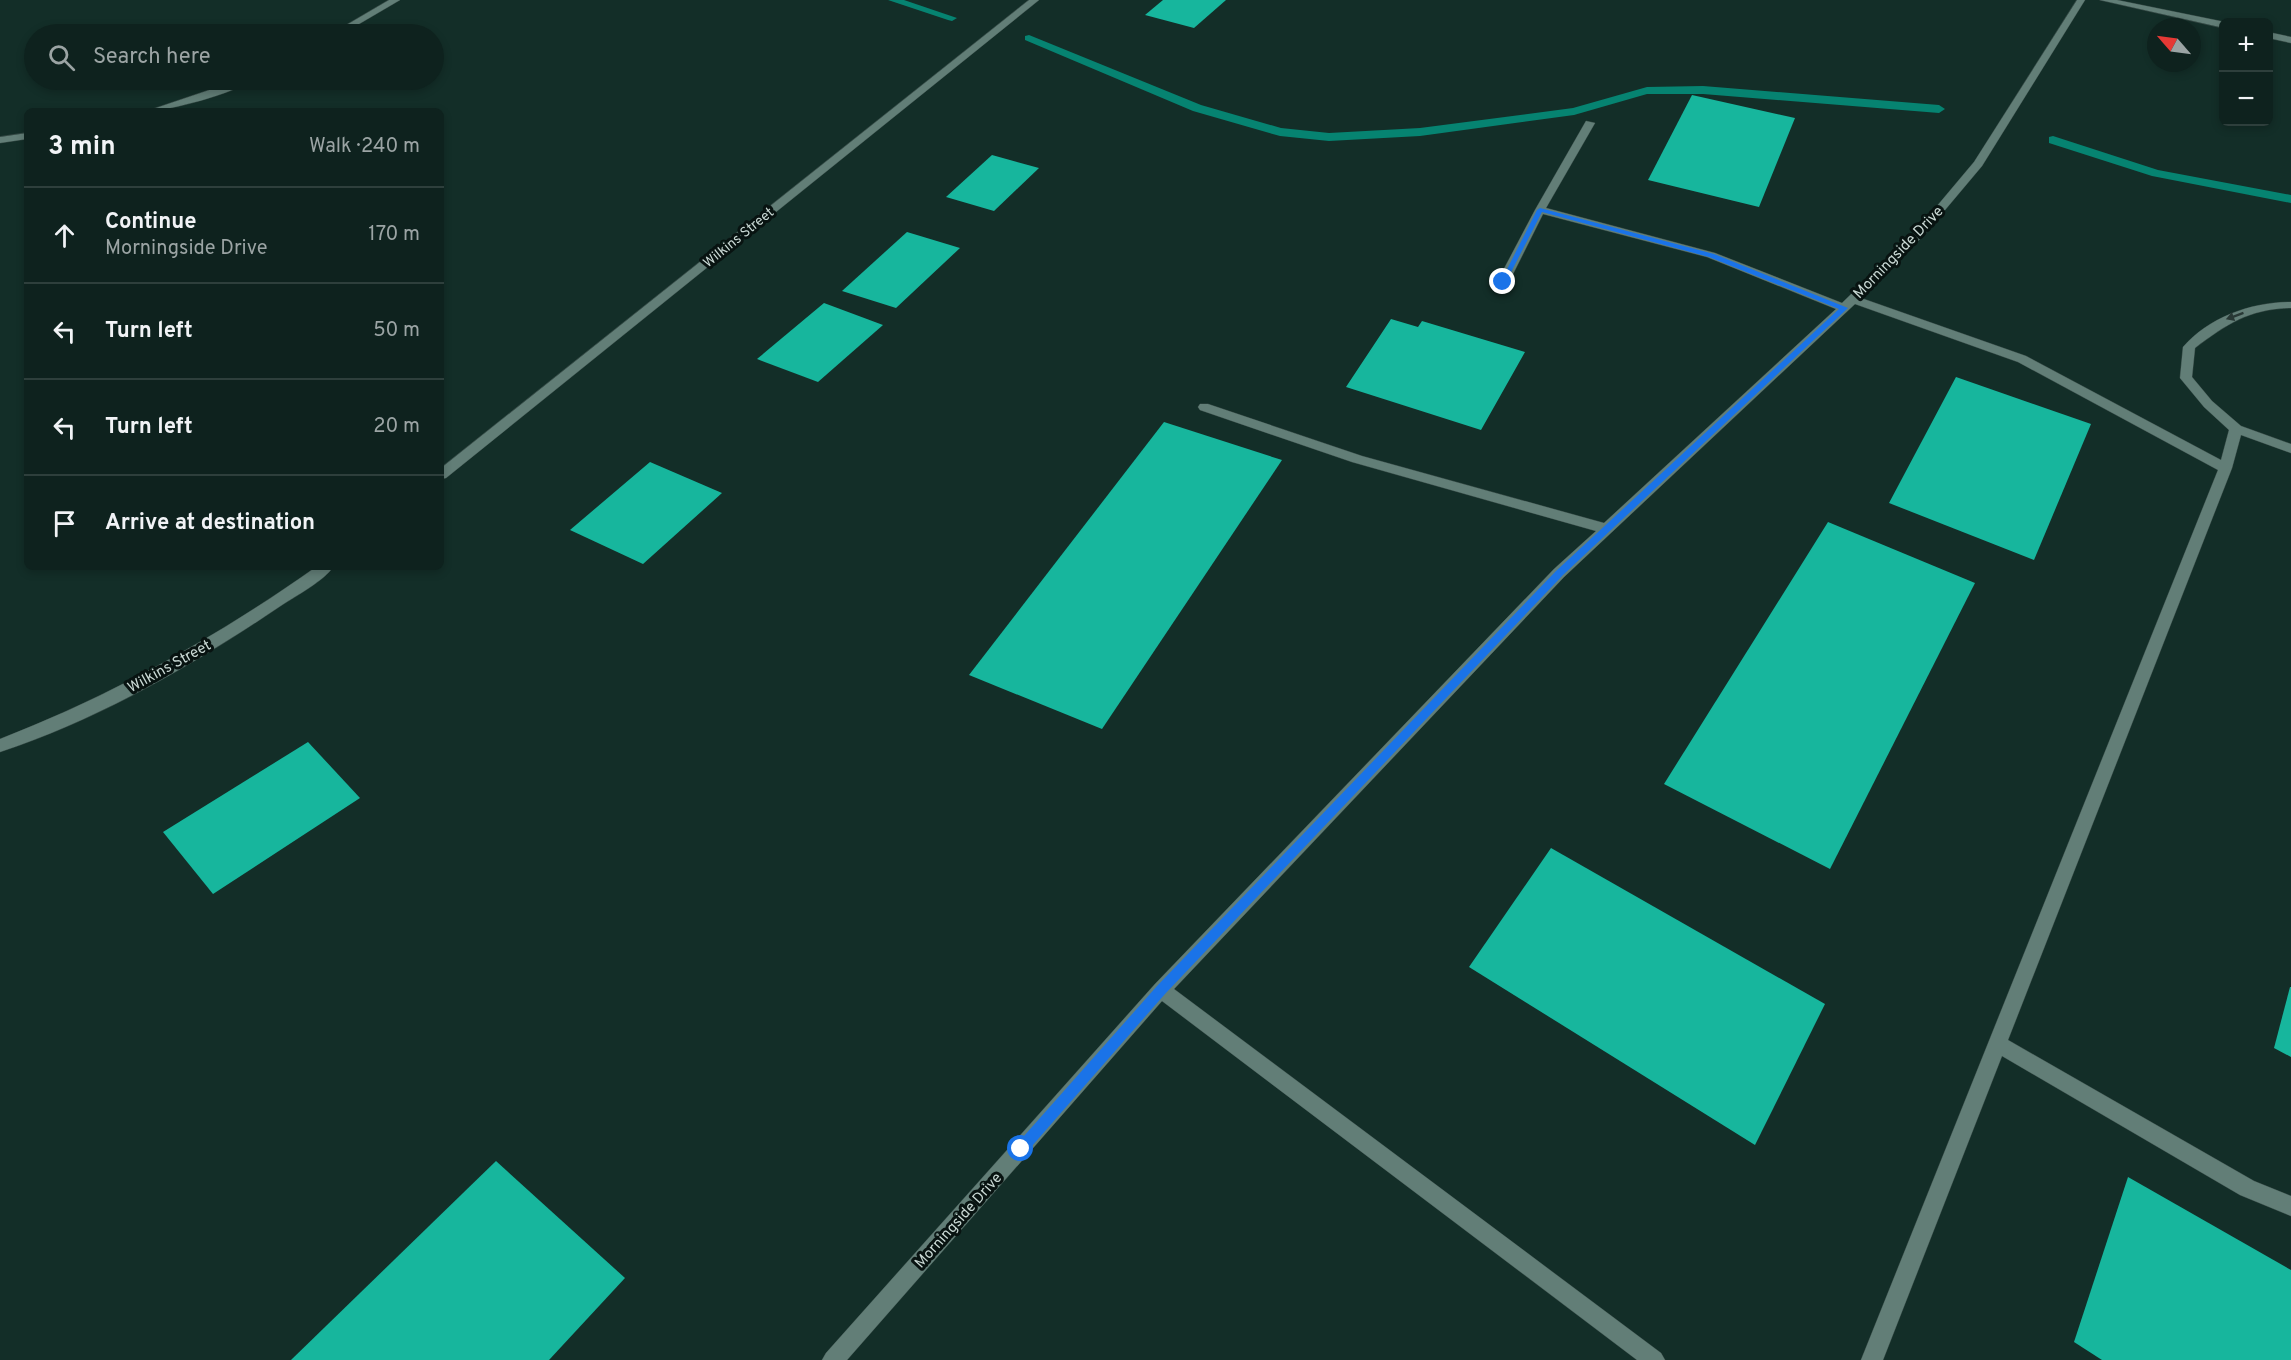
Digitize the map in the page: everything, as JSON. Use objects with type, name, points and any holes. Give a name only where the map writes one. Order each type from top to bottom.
[{"type":"street","points":[[354,24],[396,0]]},
{"type":"street","name":"Wilkins Street","points":[[444,473],[1035,0]]},
{"type":"street","name":"Morningside Drive","points":[[833,1360],[1161,990],[1551,582],[1848,304],[1920,233],[1978,164],[2081,0]]},
{"type":"street","points":[[2104,0],[2219,25]]},
{"type":"street","points":[[2273,36],[2291,40]]},
{"type":"street","points":[[161,108],[216,90]]},
{"type":"street","points":[[1503,282],[1540,210],[1590,123]]},
{"type":"street","points":[[0,140],[24,136]]},
{"type":"street","points":[[1540,210],[1711,255],[1848,304],[2022,359],[2225,468]]},
{"type":"street","points":[[2291,305],[2270,304],[2226,319],[2189,347],[2186,378],[2208,404],[2236,429],[2291,449]]},
{"type":"street","points":[[1204,406],[1357,459],[1607,529]]},
{"type":"street","points":[[1872,1360],[2225,468],[2236,429]]},
{"type":"street","name":"Wilkins Street","points":[[0,746],[73,717],[179,663],[271,607],[322,570]]},
{"type":"street","points":[[1161,990],[1654,1360]]},
{"type":"street","points":[[1997,1043],[2247,1188],[2291,1206]]},
{"type":"building","points":[[1163,0],[1226,0],[1194,28],[1145,15]]},
{"type":"building","points":[[1692,95],[1795,118],[1759,207],[1648,180]]},
{"type":"building","points":[[992,155],[1039,168],[994,211],[946,197]]},
{"type":"building","points":[[907,232],[960,248],[896,308],[842,291]]},
{"type":"building","points":[[824,303],[883,325],[818,382],[757,359]]},
{"type":"building","points":[[1391,319],[1418,327],[1422,321],[1525,352],[1481,430],[1346,387]]},
{"type":"building","points":[[1956,377],[2091,424],[2034,560],[1889,503]]},
{"type":"building","points":[[1164,422],[1282,460],[1102,729],[969,675]]},
{"type":"building","points":[[650,462],[722,493],[643,564],[570,530]]},
{"type":"building","points":[[1828,522],[1975,583],[1830,869],[1664,784]]},
{"type":"building","points":[[308,742],[360,798],[213,894],[163,832]]},
{"type":"building","points":[[1551,848],[1825,1004],[1755,1145],[1469,967]]},
{"type":"building","points":[[2291,987],[2291,1057],[2274,1048]]},
{"type":"building","points":[[496,1161],[625,1278],[549,1360],[291,1360]]},
{"type":"building","points":[[2128,1177],[2291,1270],[2291,1360],[2102,1360],[2074,1342]]},
{"type":"waterway","points":[[893,0],[952,18]]},
{"type":"waterway","points":[[1029,38],[1197,108],[1280,132],[1329,137],[1420,132],[1574,111],[1647,91],[1703,90],[1939,109]]},
{"type":"waterway","points":[[2053,140],[2156,173],[2291,199]]},
{"type":"route","points":[[1021,1149],[1161,990],[1560,573],[1844,308],[1711,255],[1540,210],[1503,282]]}]
